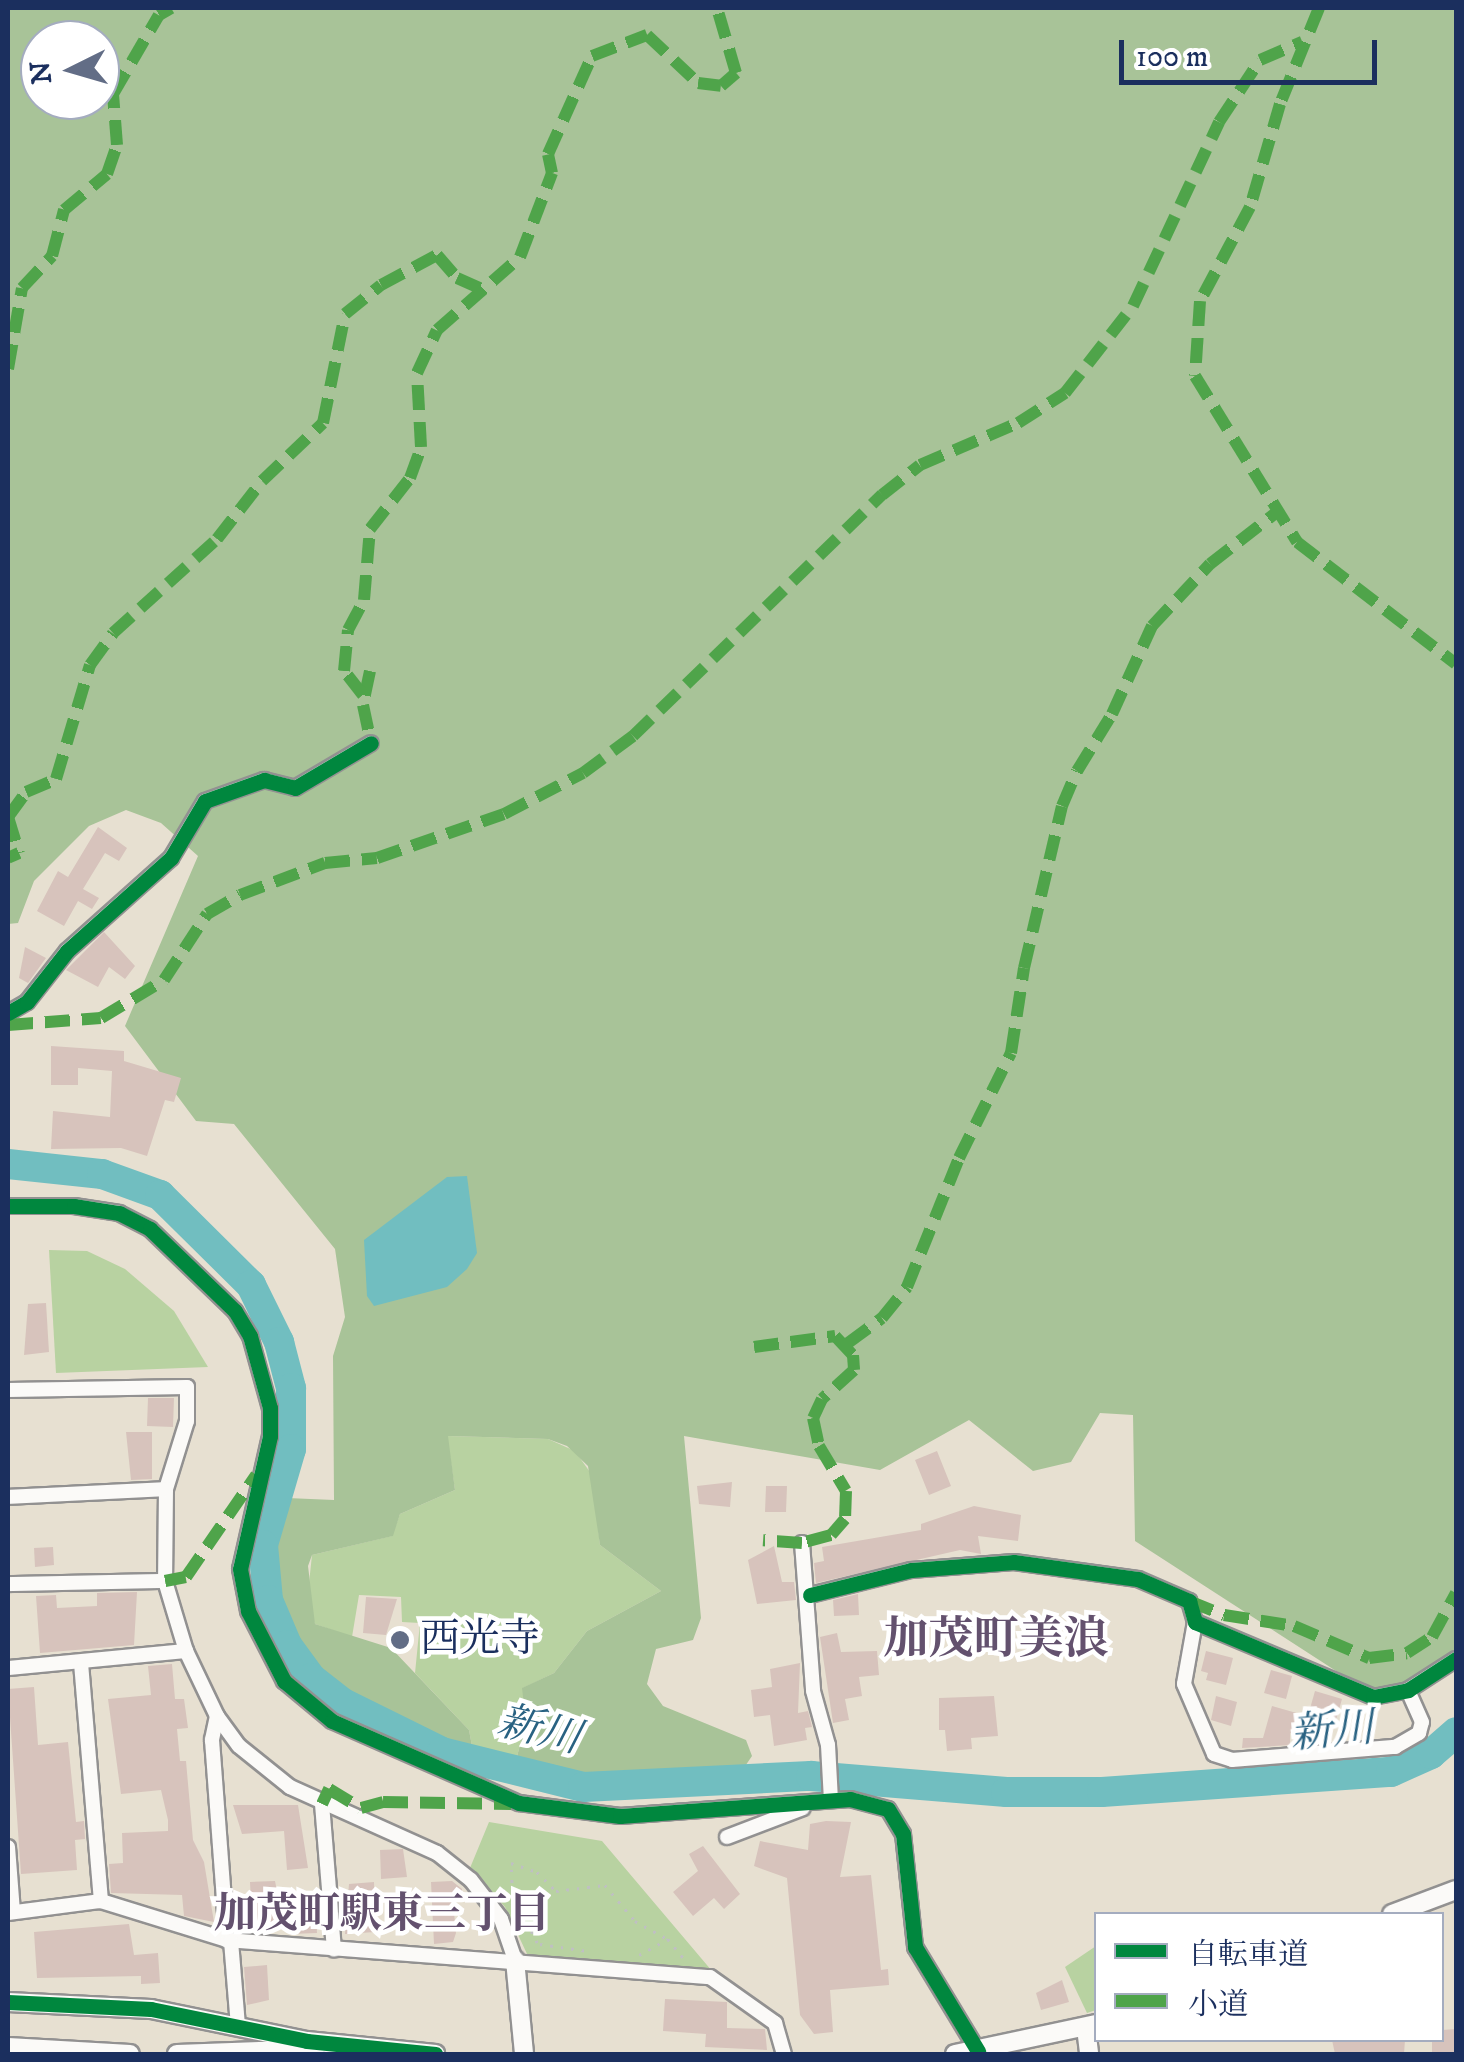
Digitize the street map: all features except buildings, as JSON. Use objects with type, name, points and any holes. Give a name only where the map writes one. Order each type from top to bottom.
[{"type":"street","points":[[8,1013],[27,1002],[67,951],[172,858],[205,801],[264,780],[295,788],[370,743]]},
{"type":"street","points":[[8,1206],[119,1214],[150,1228],[235,1311],[250,1336],[270,1408],[270,1436],[243,1534],[240,1569],[248,1611],[284,1680],[332,1721],[519,1804],[620,1816],[812,1803]]},
{"type":"street","points":[[8,1390],[187,1387],[187,1422],[166,1489],[165,1580],[186,1651],[216,1716],[263,1770],[322,1804],[436,1853],[471,1880],[501,1919],[514,1960],[524,2054]]},
{"type":"street","points":[[8,1498],[166,1489]]},
{"type":"street","points":[[802,1543],[810,1595],[813,1691],[831,1797]]},
{"type":"street","points":[[810,1595],[911,1570],[1014,1562],[1138,1579],[1189,1600],[1195,1622],[1184,1684],[1214,1754],[1246,1759],[1395,1748],[1419,1734],[1422,1722],[1408,1690]]},
{"type":"street","points":[[8,1584],[165,1580]]},
{"type":"street","points":[[1195,1622],[1367,1696],[1408,1690],[1456,1659]]},
{"type":"street","points":[[8,1668],[186,1651]]},
{"type":"street","points":[[81,1663],[101,1901]]},
{"type":"street","points":[[216,1716],[212,1740],[238,2026]]},
{"type":"street","points":[[727,1837],[831,1797],[870,1802],[897,1818],[915,1947],[978,2050]]},
{"type":"street","points":[[322,1804],[334,1950]]},
{"type":"street","points":[[8,1847],[10,1912],[101,1901],[229,1940],[534,1961],[710,1978],[775,2023],[784,2054]]},
{"type":"street","points":[[1397,1912],[1456,1890]]},
{"type":"street","points":[[8,2002],[151,2010],[340,2050]]},
{"type":"street","points":[[956,2054],[1091,2026],[1089,2054]]},
{"type":"street","points":[[8,2046],[130,2054]]},
{"type":"street","points":[[177,2054],[340,2050],[436,2054]]},
{"type":"path","points":[[534,1961],[537,1943],[512,1893],[511,1864],[537,1872],[556,1891],[606,1884],[634,1921],[668,1939],[686,1958],[688,1975]]},
{"type":"path","points":[[630,1956],[668,1939]]},
{"type":"path","points":[[537,1943],[605,1953]]},
{"type":"green space","points":[[8,8],[1456,8],[1456,1652],[1450,1659],[1411,1683],[1367,1691],[1135,1541],[1133,1415],[1100,1413],[1071,1462],[1033,1471],[969,1420],[880,1470],[684,1436],[701,1618],[693,1640],[656,1649],[647,1684],[663,1706],[746,1740],[752,1756],[737,1778],[597,1784],[514,1768],[526,1722],[522,1688],[554,1673],[587,1631],[661,1591],[600,1545],[588,1466],[567,1446],[548,1439],[448,1436],[455,1490],[400,1514],[393,1536],[312,1555],[308,1566],[315,1624],[391,1648],[469,1730],[474,1757],[385,1720],[312,1673],[287,1626],[272,1553],[287,1498],[334,1500],[333,1356],[345,1317],[335,1249],[234,1124],[196,1121],[125,1026],[198,856],[161,823],[126,810],[89,826],[34,881],[18,923],[8,924]]},
{"type":"green space","points":[[49,1250],[87,1251],[125,1269],[174,1311],[208,1367],[56,1373]]},
{"type":"green space","points":[[447,1436],[548,1439],[575,1451],[592,1475],[600,1545],[661,1591],[587,1631],[554,1673],[523,1688],[526,1722],[514,1768],[474,1757],[469,1730],[415,1673],[420,1623],[402,1622],[401,1597],[359,1595],[352,1637],[315,1624],[307,1602],[312,1555],[392,1536],[400,1514],[455,1490]]},
{"type":"green space","points":[[489,1822],[602,1841],[712,1971],[528,1956],[505,1907],[470,1868]]},
{"type":"green space","points":[[1094,1947],[1094,2011],[1087,2013],[1065,1967]]},
{"type":"water","points":[[467,1176],[477,1253],[467,1269],[447,1287],[374,1306],[367,1296],[364,1240],[447,1177]]},
{"type":"waterway","name":"新川","points":[[8,1164],[102,1174],[160,1195],[251,1285],[279,1342],[291,1388],[291,1449],[263,1545],[268,1600],[287,1645],[311,1678],[343,1703],[442,1752],[583,1787],[811,1776],[1006,1792],[1102,1792],[1391,1772],[1431,1754],[1456,1732]]},
{"type":"marked path","points":[[8,369],[22,288],[52,256],[64,210],[107,174],[117,145],[113,94],[159,15],[171,8]]},
{"type":"marked path","points":[[363,695],[344,671],[348,630],[364,600],[370,529],[410,478],[421,447],[417,373],[437,330],[520,257],[552,173],[548,154],[592,56],[647,35],[698,83],[721,86],[736,73],[717,8]]},
{"type":"marked path","points":[[1319,8],[1280,104],[1250,207],[1200,301],[1195,376],[1297,542],[1456,664]]},
{"type":"marked path","points":[[8,1025],[101,1018],[164,980],[207,914],[240,895],[325,863],[377,858],[504,814],[583,773],[633,736],[882,495],[920,465],[1018,423],[1065,393],[1133,306],[1219,122],[1260,60],[1302,42]]},
{"type":"marked path","points":[[8,817],[26,792],[56,779],[90,665],[113,633],[217,539],[262,481],[323,423],[345,314],[381,285],[437,255],[457,278],[486,291]]},
{"type":"marked path","points":[[848,1343],[882,1318],[907,1287],[959,1158],[1011,1053],[1024,968],[1062,806],[1077,771],[1112,714],[1152,626],[1210,564],[1278,511]]},
{"type":"marked path","points":[[370,671],[363,705],[371,743]]},
{"type":"marked path","points":[[8,817],[19,853],[8,858]]},
{"type":"marked path","points":[[754,1347],[835,1336],[853,1355],[854,1370],[822,1399],[813,1418],[819,1446],[846,1491],[845,1519],[831,1535],[802,1543],[763,1540]]},
{"type":"marked path","points":[[165,1581],[186,1577],[256,1475]]},
{"type":"marked path","points":[[1189,1601],[1224,1615],[1294,1626],[1369,1658],[1407,1653],[1432,1637],[1456,1593]]},
{"type":"marked path","points":[[322,1804],[329,1789],[361,1808],[383,1802],[511,1804]]},
{"type":"cycle path","points":[[8,1013],[27,1002],[67,951],[171,858],[205,801],[264,780],[295,788],[371,743]]},
{"type":"cycle path","points":[[8,1206],[74,1206],[119,1213],[150,1229],[235,1311],[250,1336],[270,1408],[270,1436],[240,1569],[248,1611],[284,1681],[332,1721],[519,1803],[620,1816],[850,1799],[888,1809],[903,1834],[915,1947],[978,2051]]},
{"type":"cycle path","points":[[810,1595],[911,1570],[1014,1562],[1138,1579],[1189,1601],[1195,1622],[1373,1697],[1408,1690],[1456,1659]]},
{"type":"cycle path","points":[[8,2002],[151,2009],[307,2041],[435,2054]]},
{"type":"place","name":"西光寺","points":[[400,1640]]},
{"type":"district","name":"加茂町美浪","points":[[996,1641]]},
{"type":"district","name":"加茂町駅東三丁目","points":[[382,1915]]}]
